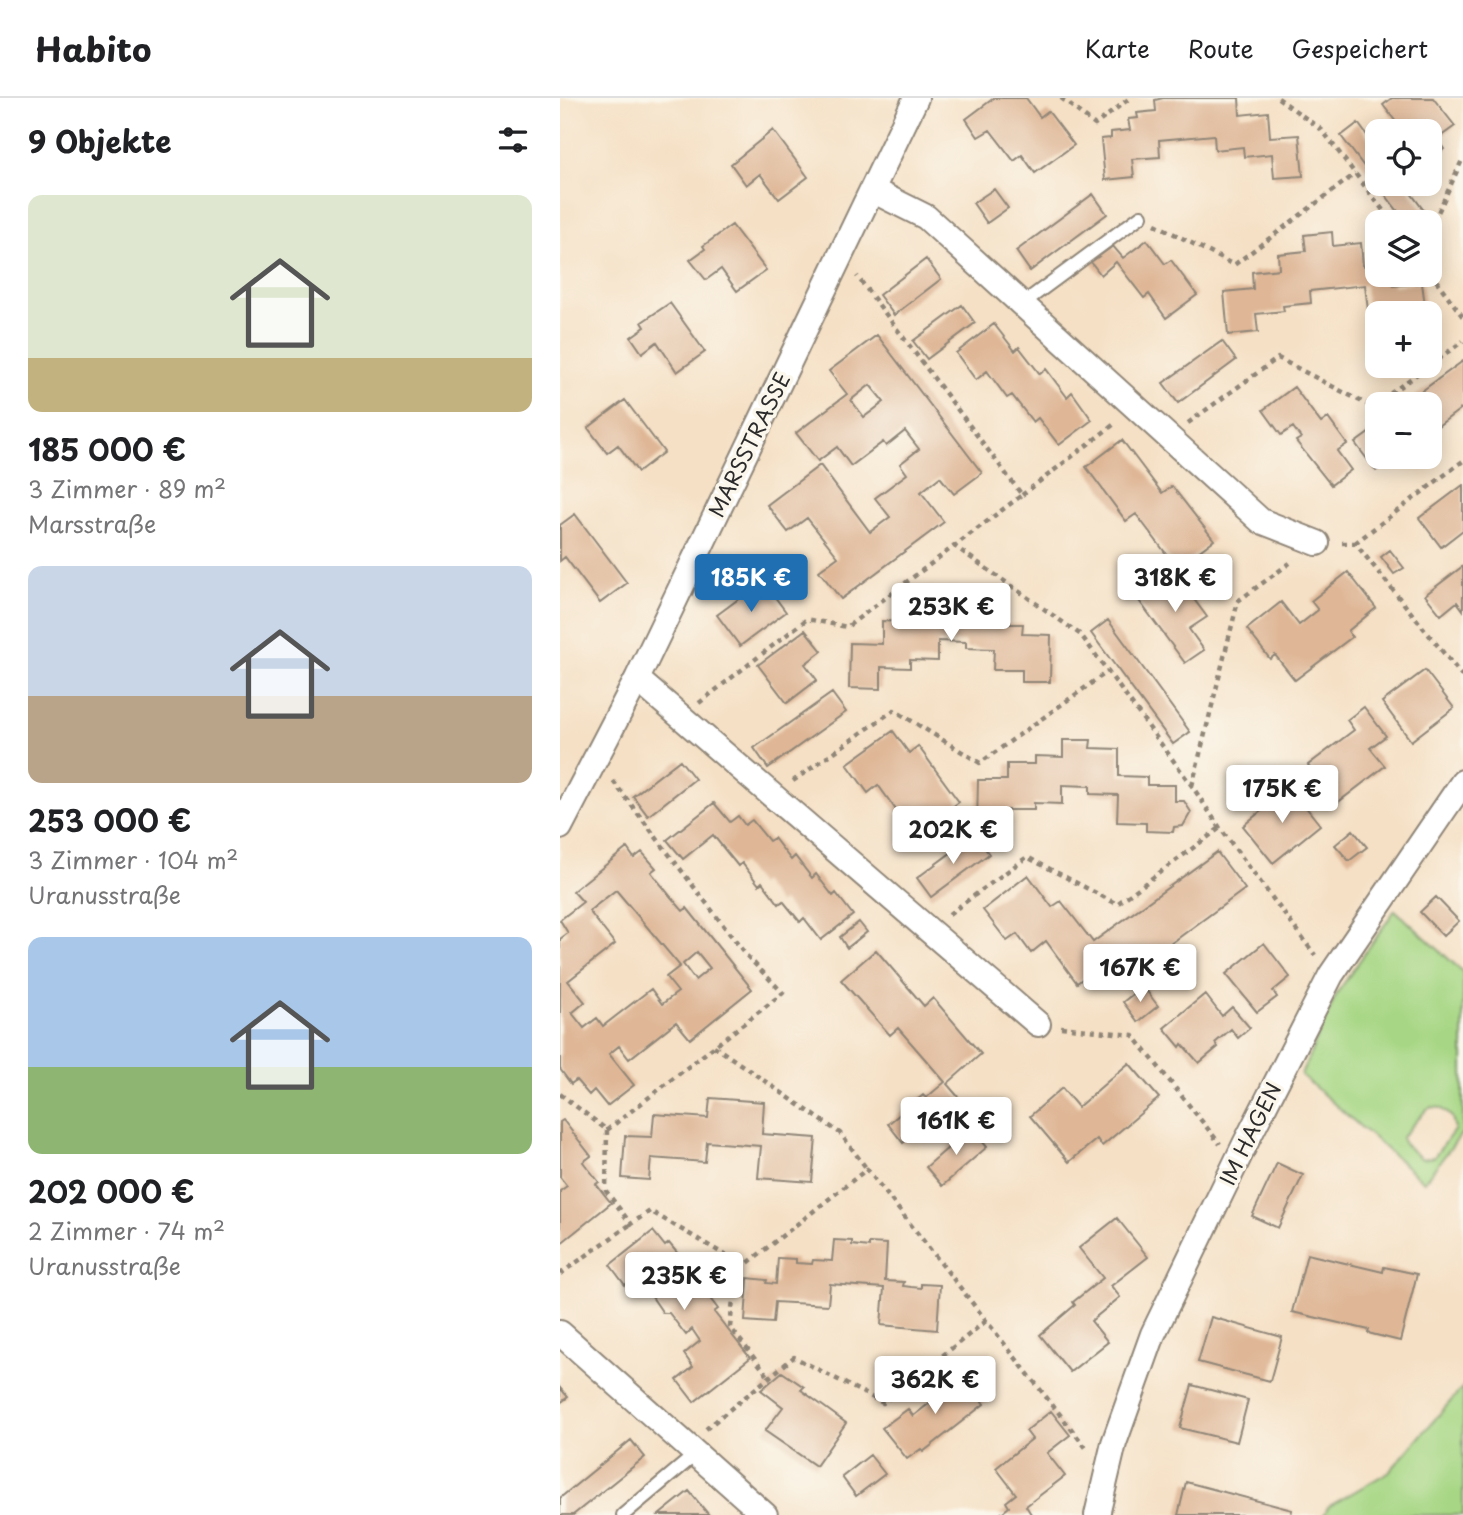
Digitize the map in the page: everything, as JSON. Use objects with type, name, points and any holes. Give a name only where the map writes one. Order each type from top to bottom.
[{"type":"street","name":"MARSSTRASSE","points":[[560,827],[637,679],[916,98]]},
{"type":"street","points":[[872,190],[926,217],[1261,521],[1317,543]]},
{"type":"street","points":[[637,679],[1038,1024]]},
{"type":"street","name":"IM HAGEN","points":[[1097,1515],[1114,1443],[1153,1334],[1236,1164],[1331,975],[1463,782]]},
{"type":"street","points":[[560,1333],[765,1515]]},
{"type":"lane","points":[[1022,304],[1141,216]]},
{"type":"lane","points":[[623,1515],[691,1450]]},
{"type":"path","points":[[1061,98],[1095,125],[1130,98]]},
{"type":"path","points":[[1278,98],[1322,130],[1383,210]]},
{"type":"path","points":[[1439,210],[1463,158]]},
{"type":"path","points":[[1141,216],[1234,265],[1355,174]]},
{"type":"path","points":[[841,256],[1022,495]]},
{"type":"path","points":[[1441,287],[1463,317]]},
{"type":"path","points":[[1442,356],[1463,341]]},
{"type":"path","points":[[1169,437],[1278,358],[1372,407],[1411,378]]},
{"type":"path","points":[[681,717],[807,620],[846,627],[1137,407]]},
{"type":"path","points":[[1192,786],[1238,601],[1317,543],[1355,543],[1463,461]]},
{"type":"path","points":[[1355,543],[1463,677]]},
{"type":"path","points":[[953,545],[1081,635],[1220,828],[1331,975]]},
{"type":"path","points":[[772,795],[894,710],[980,763],[1107,672]]},
{"type":"path","points":[[595,758],[746,955],[783,993],[607,1130]]},
{"type":"path","points":[[929,930],[1027,857],[1117,904],[1220,828]]},
{"type":"path","points":[[1038,1024],[1133,1035],[1236,1164]]},
{"type":"path","points":[[714,1046],[840,1133],[1106,1472]]},
{"type":"path","points":[[560,1094],[607,1130]]},
{"type":"path","points":[[607,1130],[606,1191],[631,1224]]},
{"type":"path","points":[[560,1274],[650,1211],[744,1266],[867,1169]]},
{"type":"path","points":[[737,1263],[730,1327],[769,1377]]},
{"type":"path","points":[[691,1450],[794,1357],[883,1403],[986,1321]]},
{"type":"green space","points":[[1395,910],[1463,972],[1463,1132],[1424,1182],[1301,1075],[1337,993]],"holes":[[[1441,1108],[1452,1117],[1455,1129],[1434,1157],[1422,1159],[1403,1143],[1402,1137],[1427,1109]]]},
{"type":"green space","points":[[1463,1387],[1463,1515],[1324,1515],[1328,1507],[1390,1471]]},
{"type":"building","points":[[994,98],[1026,98],[1040,117],[1048,111],[1074,145],[1035,173],[1022,155],[1014,161],[990,130],[978,137],[966,119]]},
{"type":"building","points":[[1239,98],[1240,115],[1268,112],[1270,137],[1299,135],[1303,176],[1274,178],[1272,154],[1244,157],[1243,147],[1215,150],[1214,135],[1159,140],[1160,157],[1132,159],[1134,177],[1105,180],[1101,139],[1111,138],[1111,132],[1130,130],[1128,119],[1138,118],[1137,113],[1156,111],[1155,100]]},
{"type":"building","points":[[1392,98],[1433,98],[1455,126],[1442,135],[1442,119],[1394,119],[1383,105]]},
{"type":"building","points":[[1358,123],[1365,133],[1365,168],[1341,136]]},
{"type":"building","points":[[773,130],[808,177],[779,199],[760,174],[746,185],[731,164]]},
{"type":"building","points":[[994,189],[1008,208],[987,223],[973,203]]},
{"type":"building","points":[[1093,194],[1107,214],[1030,271],[1016,251]]},
{"type":"building","points":[[1386,196],[1413,196],[1424,210],[1397,210]]},
{"type":"building","points":[[732,225],[766,270],[737,291],[721,269],[706,280],[690,260],[705,249],[703,246]]},
{"type":"building","points":[[1332,232],[1333,246],[1361,243],[1365,285],[1310,291],[1311,303],[1283,306],[1284,311],[1256,314],[1258,332],[1228,335],[1224,292],[1253,289],[1252,272],[1279,269],[1278,254],[1306,251],[1304,235]]},
{"type":"building","points":[[1147,240],[1165,264],[1171,260],[1197,295],[1166,318],[1149,294],[1144,298],[1116,262],[1101,275],[1091,262],[1113,246],[1123,258]]},
{"type":"building","points":[[926,259],[941,279],[894,315],[879,295]]},
{"type":"building","points":[[1365,287],[1423,287],[1424,301],[1367,301]]},
{"type":"building","points":[[670,303],[705,352],[677,372],[657,342],[642,353],[631,337],[645,327],[642,322]]},
{"type":"building","points":[[962,305],[975,323],[927,359],[913,341]]},
{"type":"building","points":[[994,324],[1015,351],[1019,347],[1040,374],[1046,369],[1067,397],[1072,392],[1092,420],[1059,445],[1038,418],[1033,422],[1012,395],[1007,398],[987,371],[976,380],[956,353]]},
{"type":"building","points":[[877,335],[982,473],[954,494],[940,477],[921,492],[944,522],[841,599],[819,571],[838,557],[807,518],[788,532],[767,505],[820,465],[870,532],[890,517],[875,498],[907,474],[900,464],[919,449],[905,431],[886,446],[883,442],[851,466],[837,447],[818,461],[796,433],[847,394],[829,371]],"holes":[[[870,385],[884,402],[864,417],[851,400]]]},
{"type":"building","points":[[1222,341],[1236,360],[1178,403],[1163,383]]},
{"type":"building","points":[[1463,361],[1463,407],[1442,423],[1442,392],[1420,392]]},
{"type":"building","points":[[1294,387],[1321,423],[1328,418],[1347,444],[1337,451],[1351,470],[1331,485],[1296,441],[1301,438],[1293,427],[1281,435],[1263,410]]},
{"type":"building","points":[[625,400],[664,452],[638,472],[618,445],[607,453],[588,428]]},
{"type":"building","points":[[1365,436],[1365,456],[1355,443]]},
{"type":"building","points":[[1122,440],[1162,493],[1172,486],[1214,540],[1177,568],[1136,514],[1126,521],[1086,467]]},
{"type":"building","points":[[1463,485],[1463,530],[1441,547],[1419,518]]},
{"type":"building","points":[[575,514],[627,583],[600,603],[565,557],[560,561],[560,525]]},
{"type":"building","points":[[1390,550],[1404,568],[1394,574],[1381,557]]},
{"type":"building","points":[[1463,566],[1463,610],[1457,602],[1441,615],[1425,595]]},
{"type":"building","points":[[1173,571],[1207,617],[1189,629],[1204,650],[1185,663],[1137,598]]},
{"type":"building","points":[[1348,572],[1376,608],[1348,631],[1352,637],[1295,680],[1275,655],[1270,659],[1247,629],[1281,602],[1299,625],[1318,610],[1311,601]]},
{"type":"building","points":[[763,581],[786,612],[740,646],[717,615]]},
{"type":"building","points":[[939,595],[967,596],[967,603],[995,604],[994,624],[1023,624],[1022,634],[1051,635],[1050,682],[1022,682],[1022,670],[993,670],[994,649],[966,648],[966,642],[938,641],[938,661],[910,660],[910,668],[881,667],[881,689],[849,688],[850,643],[882,644],[882,621],[911,622],[911,614],[939,615]]},
{"type":"building","points":[[1108,620],[1190,732],[1173,744],[1091,633]]},
{"type":"building","points":[[805,630],[822,651],[805,664],[817,680],[787,703],[758,665]]},
{"type":"building","points":[[1425,670],[1454,708],[1411,741],[1382,702]]},
{"type":"building","points":[[832,693],[846,712],[768,768],[754,748]]},
{"type":"building","points":[[1364,707],[1386,736],[1370,748],[1385,766],[1337,803],[1308,765],[1354,730],[1347,720]]},
{"type":"building","points":[[893,731],[909,753],[918,746],[959,802],[914,835],[878,785],[868,793],[847,764]]},
{"type":"building","points":[[1063,740],[1091,740],[1090,748],[1119,749],[1119,776],[1147,777],[1147,785],[1175,785],[1175,801],[1184,801],[1191,812],[1183,826],[1174,827],[1173,832],[1146,831],[1146,823],[1117,822],[1118,795],[1090,794],[1090,786],[1062,785],[1062,804],[1034,803],[1034,810],[1006,810],[1006,827],[977,826],[978,780],[1007,780],[1007,764],[1035,764],[1035,756],[1063,757]]},
{"type":"building","points":[[680,760],[695,779],[648,816],[633,796]]},
{"type":"building","points":[[1290,787],[1320,825],[1273,863],[1243,826]]},
{"type":"building","points":[[714,803],[730,822],[738,816],[745,825],[752,820],[769,841],[774,838],[791,860],[795,856],[812,878],[816,874],[833,896],[836,893],[853,915],[821,940],[804,918],[800,922],[783,901],[779,904],[762,882],[759,885],[742,863],[738,866],[713,835],[683,859],[667,840]]},
{"type":"building","points":[[1353,830],[1367,847],[1349,861],[1335,845]]},
{"type":"building","points":[[975,835],[989,854],[931,897],[917,878]]},
{"type":"building","points":[[627,848],[634,858],[642,852],[656,868],[651,872],[671,897],[683,911],[687,908],[752,989],[690,1039],[676,1022],[629,1059],[619,1046],[609,1054],[634,1085],[607,1106],[594,1090],[589,1095],[576,1080],[571,1084],[560,1069],[560,939],[568,933],[560,920],[583,902],[573,891]],"holes":[[[616,890],[680,966],[666,977],[678,992],[662,1004],[651,989],[603,1026],[597,1018],[584,1028],[572,1013],[585,1002],[568,981],[615,944],[589,911]],[[697,952],[710,968],[695,980],[683,964]]]},
{"type":"building","points":[[1217,852],[1245,889],[1132,972],[1118,952],[1077,983],[1046,941],[1031,953],[1017,934],[1007,941],[983,910],[1028,875],[1052,907],[1061,901],[1093,942]]},
{"type":"building","points":[[1436,897],[1459,921],[1443,936],[1420,912]]},
{"type":"building","points":[[859,922],[867,932],[847,948],[840,937]]},
{"type":"building","points":[[1264,943],[1290,977],[1273,991],[1277,997],[1257,1012],[1226,974]]},
{"type":"building","points":[[876,950],[924,1006],[933,998],[981,1054],[947,1084],[960,1099],[903,1143],[888,1124],[923,1095],[926,1098],[945,1082],[898,1028],[890,1035],[841,980]]},
{"type":"building","points":[[1143,986],[1158,1006],[1138,1022],[1123,1002]]},
{"type":"building","points":[[1205,994],[1222,1016],[1232,1007],[1250,1028],[1238,1038],[1231,1029],[1215,1043],[1218,1047],[1199,1063],[1182,1044],[1180,1047],[1164,1028]]},
{"type":"building","points":[[1129,1063],[1159,1098],[1102,1146],[1097,1139],[1069,1162],[1030,1116],[1062,1088],[1078,1107]]},
{"type":"building","points":[[710,1098],[764,1102],[762,1134],[816,1138],[812,1182],[758,1178],[761,1146],[707,1142],[705,1162],[651,1158],[649,1180],[622,1178],[625,1136],[652,1137],[654,1114],[708,1118]]},
{"type":"building","points":[[563,1120],[591,1156],[583,1162],[611,1203],[560,1244],[560,1191],[567,1186],[560,1177],[560,1122]]},
{"type":"building","points":[[971,1128],[987,1147],[942,1186],[926,1167]]},
{"type":"building","points":[[1277,1163],[1303,1175],[1278,1228],[1252,1216]]},
{"type":"building","points":[[1117,1218],[1148,1257],[1111,1286],[1120,1297],[1091,1321],[1108,1342],[1070,1372],[1040,1335],[1075,1305],[1073,1302],[1103,1278],[1079,1248]]},
{"type":"building","points":[[653,1231],[665,1246],[669,1243],[687,1265],[688,1263],[694,1271],[693,1279],[700,1279],[704,1284],[702,1288],[718,1309],[714,1312],[750,1358],[694,1402],[677,1380],[693,1367],[684,1354],[700,1341],[692,1329],[686,1335],[669,1313],[663,1313],[637,1275],[625,1285],[610,1265]]},
{"type":"building","points":[[834,1240],[852,1241],[852,1245],[869,1247],[869,1243],[887,1244],[885,1281],[904,1282],[903,1286],[921,1288],[921,1284],[940,1285],[937,1330],[881,1325],[884,1288],[830,1284],[828,1305],[775,1302],[773,1323],[745,1321],[748,1278],[776,1284],[778,1258],[796,1259],[796,1263],[812,1264],[813,1260],[832,1261]]},
{"type":"building","points":[[1307,1254],[1383,1272],[1384,1267],[1417,1274],[1400,1341],[1368,1333],[1369,1330],[1292,1312]]},
{"type":"building","points":[[1211,1317],[1282,1337],[1270,1381],[1198,1362]]},
{"type":"building","points":[[958,1369],[984,1404],[923,1452],[921,1449],[907,1459],[882,1428],[908,1409],[913,1416],[931,1402],[925,1394]]},
{"type":"building","points":[[782,1372],[804,1387],[801,1390],[846,1423],[816,1466],[765,1431],[783,1407],[761,1390]]},
{"type":"building","points":[[1192,1385],[1248,1400],[1237,1442],[1180,1428]]},
{"type":"building","points":[[560,1388],[568,1397],[560,1403]]},
{"type":"building","points":[[1051,1411],[1070,1435],[1047,1453],[1065,1476],[1026,1506],[1030,1515],[999,1515],[1009,1507],[1006,1502],[1016,1494],[996,1468],[1032,1439],[1026,1431]]},
{"type":"building","points":[[631,1440],[645,1457],[573,1515],[560,1515],[560,1498]]},
{"type":"building","points":[[870,1455],[885,1474],[856,1496],[842,1477]]},
{"type":"building","points":[[1186,1482],[1292,1510],[1291,1515],[1178,1515]]},
{"type":"building","points":[[689,1491],[709,1515],[659,1515]]}]
